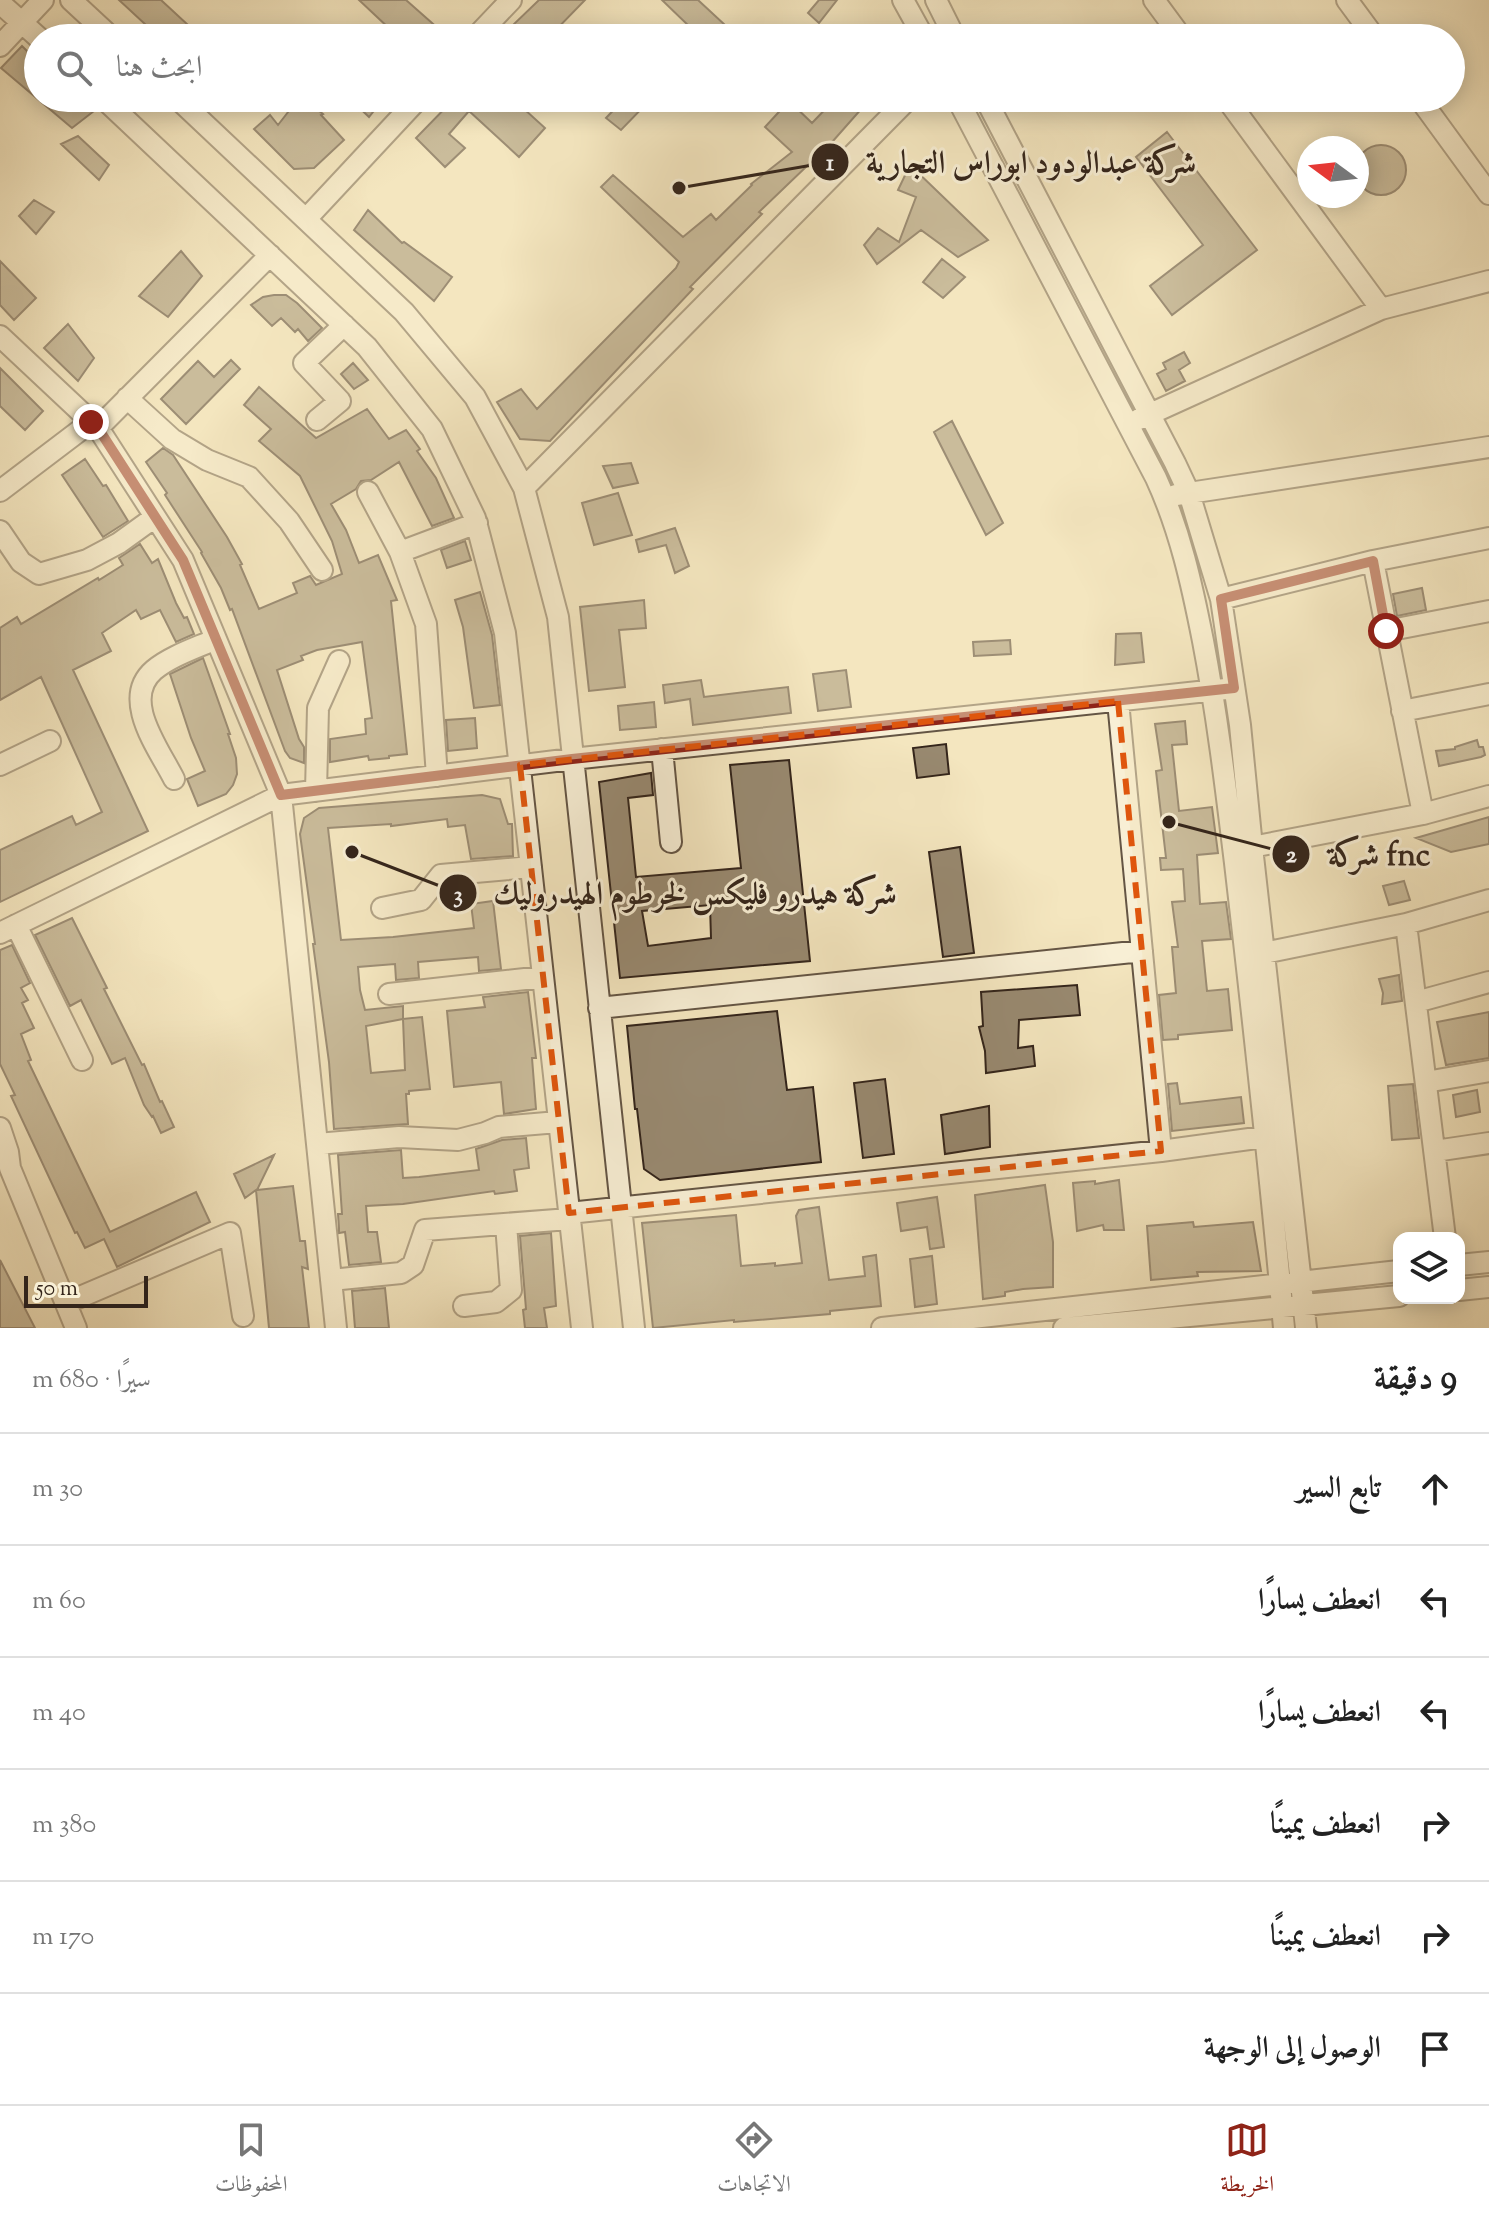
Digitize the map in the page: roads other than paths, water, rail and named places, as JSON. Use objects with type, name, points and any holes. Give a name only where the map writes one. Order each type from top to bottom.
[{"type":"street","points":[[0,46],[43,0]]},
{"type":"street","points":[[71,0],[97,24]]},
{"type":"street","points":[[488,24],[511,0]]},
{"type":"street","points":[[903,0],[916,24]]},
{"type":"street","points":[[936,0],[948,24]]},
{"type":"street","points":[[1154,0],[1172,24]]},
{"type":"street","points":[[1347,0],[1365,24]]},
{"type":"street","points":[[0,3],[23,22]]},
{"type":"street","points":[[118,112],[367,347],[432,429],[477,523],[505,633],[582,1328]]},
{"type":"street","points":[[192,112],[404,312],[475,397],[524,488],[558,617],[634,1328]]},
{"type":"street","points":[[307,218],[406,112]]},
{"type":"street","points":[[524,488],[895,112]]},
{"type":"street","points":[[964,112],[1165,498],[1192,584],[1212,690],[1248,972],[1283,1318]]},
{"type":"street","points":[[992,112],[1189,493],[1221,599],[1234,688],[1306,1328]]},
{"type":"street","points":[[1236,112],[1381,309]]},
{"type":"street","points":[[1429,112],[1489,194]]},
{"type":"street","points":[[1042,261],[1063,250]]},
{"type":"street","points":[[0,491],[127,398],[270,255]]},
{"type":"street","points":[[1128,424],[1381,309],[1489,281]]},
{"type":"street","points":[[317,420],[340,401],[304,363],[344,325]]},
{"type":"street","points":[[0,336],[94,425],[183,560],[281,795],[336,1328]]},
{"type":"street","points":[[127,398],[172,439],[207,460],[249,477],[289,521],[322,570]]},
{"type":"street","points":[[1165,498],[1489,447]]},
{"type":"street","points":[[368,492],[400,552],[426,624],[437,776]]},
{"type":"street","points":[[0,531],[21,562],[39,574],[87,560],[119,543],[155,517]]},
{"type":"street","points":[[400,552],[477,523]]},
{"type":"street","points":[[1221,599],[1373,561],[1489,538]]},
{"type":"street","points":[[1373,561],[1423,814]]},
{"type":"street","points":[[1386,631],[1489,611]]},
{"type":"street","points":[[174,779],[140,713],[140,691],[151,672],[216,639]]},
{"type":"street","points":[[316,791],[318,708],[339,661]]},
{"type":"street","points":[[82,1060],[8,929],[281,795],[572,759],[1234,688]]},
{"type":"street","points":[[1402,711],[1489,694]]},
{"type":"street","points":[[1118,701],[1161,1151]]},
{"type":"street","points":[[0,765],[50,741]]},
{"type":"street","points":[[662,749],[671,842]]},
{"type":"street","points":[[1252,847],[1423,814],[1489,796]]},
{"type":"street","points":[[382,908],[421,900],[441,875],[531,867]]},
{"type":"street","points":[[1264,953],[1406,924],[1489,900]]},
{"type":"street","points":[[1406,924],[1444,1232]]},
{"type":"street","points":[[599,1008],[1142,951]]},
{"type":"street","points":[[389,994],[543,977]]},
{"type":"street","points":[[1416,1002],[1489,982]]},
{"type":"street","points":[[1426,1082],[1489,1071]]},
{"type":"street","points":[[317,1144],[399,1137],[458,1140],[499,1127],[558,1122]]},
{"type":"street","points":[[0,1128],[5,1139],[9,1193],[76,1328]]},
{"type":"street","points":[[331,1280],[401,1273],[413,1265],[425,1230],[506,1224],[620,1207],[1161,1151],[1264,1137]]},
{"type":"street","points":[[1435,1151],[1489,1143]]},
{"type":"street","points":[[464,1306],[496,1302],[511,1290],[506,1224]]},
{"type":"street","points":[[66,1303],[230,1233],[243,1316]]},
{"type":"street","points":[[1465,1264],[1489,1262]]},
{"type":"street","points":[[882,1328],[1393,1272]]},
{"type":"street","points":[[1465,1289],[1489,1287]]},
{"type":"street","points":[[1064,1328],[1283,1318],[1304,1305],[1393,1297]]},
{"type":"place","name":"شركة عبدالودود ابوراس التجارية","points":[[679,188]]},
{"type":"place","name":"شركة fnc","points":[[1169,822]]},
{"type":"place","name":"شركة هيدرو فليكس لخرطوم الهيدروليك","points":[[352,852]]}]
